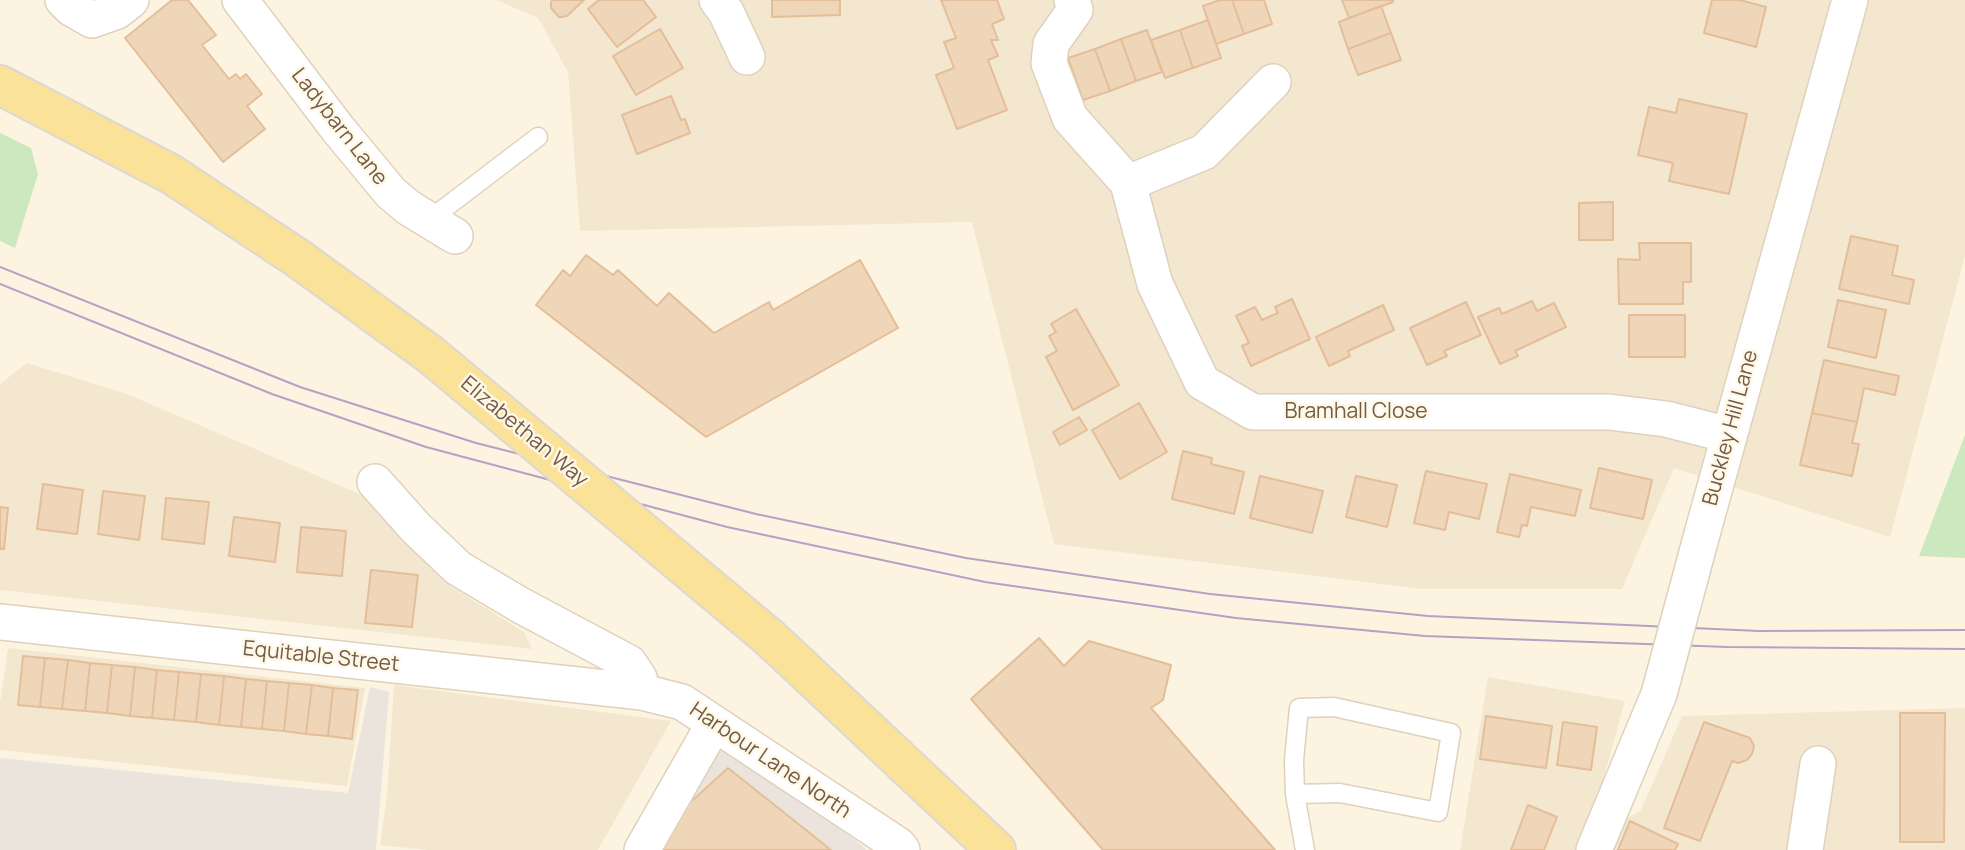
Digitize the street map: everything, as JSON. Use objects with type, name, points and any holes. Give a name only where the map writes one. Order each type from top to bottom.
[{"type":"main road","name":"Elizabethan Way","points":[[0,85],[171,174],[299,259],[431,355],[771,639],[996,850]]},
{"type":"street","points":[[67,4],[92,20],[117,11],[131,0]]},
{"type":"street","name":"Ladybarn Lane","points":[[240,0],[338,129],[391,193],[409,208],[442,228]]},
{"type":"street","points":[[717,0],[726,12],[747,57]]},
{"type":"street","name":"Bramhall Close","points":[[1072,0],[1075,10],[1051,44],[1049,63],[1070,118],[1128,183],[1155,284],[1202,382],[1253,412],[1609,412],[1666,419],[1729,435]]},
{"type":"street","name":"Buckley Hill Lane","points":[[1594,850],[1659,694],[1850,0]]},
{"type":"street","points":[[1128,183],[1204,152],[1273,82]]},
{"type":"street","points":[[375,482],[416,528],[458,568],[520,605],[629,663],[639,678],[642,692]]},
{"type":"street","name":"Equitable Street","points":[[0,622],[642,692]]},
{"type":"street","name":"Harbour Lane North","points":[[642,692],[682,702],[902,850]]},
{"type":"street","points":[[642,850],[714,724]]},
{"type":"street","points":[[1805,850],[1818,764]]},
{"type":"lane","points":[[442,228],[538,137]]},
{"type":"lane","points":[[1295,794],[1340,793],[1438,812],[1451,733],[1334,707],[1299,708],[1294,760],[1295,794],[1305,850]]},
{"type":"shaded area","points":[[496,0],[1965,0],[1965,256],[1890,537],[1674,468],[1622,589],[1423,589],[1054,544],[972,222],[580,231],[568,72],[538,18]]},
{"type":"shaded area","points":[[27,363],[127,394],[383,504],[452,587],[524,632],[532,649],[0,590],[0,384]]},
{"type":"shaded area","points":[[8,648],[365,688],[347,786],[0,750],[0,703]]},
{"type":"shaded area","points":[[1488,677],[1625,701],[1592,820],[1580,850],[1460,850]]},
{"type":"shaded area","points":[[394,685],[671,721],[598,850],[427,850],[380,845],[387,795]]},
{"type":"shaded area","points":[[370,687],[389,692],[376,850],[0,850],[0,758],[348,793]]},
{"type":"shaded area","points":[[1965,708],[1965,850],[1611,850],[1623,821],[1641,810],[1682,716]]},
{"type":"shaded area","points":[[713,740],[758,763],[867,850],[651,850]]},
{"type":"green space","points":[[0,133],[31,148],[38,174],[15,248],[0,241]]},
{"type":"green space","points":[[1965,435],[1965,558],[1919,556]]},
{"type":"building","points":[[172,0],[188,0],[216,35],[202,45],[229,79],[236,74],[240,79],[246,74],[262,94],[247,106],[265,129],[223,162],[125,38]]},
{"type":"building","points":[[553,0],[584,0],[567,16],[559,17],[551,8]]},
{"type":"building","points":[[599,0],[643,0],[656,17],[617,47],[588,9]]},
{"type":"building","points":[[772,0],[840,0],[840,15],[772,17]]},
{"type":"building","points":[[941,0],[997,0],[1004,19],[992,24],[998,40],[991,40],[998,56],[988,60],[1007,110],[957,129],[936,75],[954,68],[944,42],[956,38]]},
{"type":"building","points":[[1220,0],[1232,0],[1244,34],[1216,44],[1203,6]]},
{"type":"building","points":[[1232,0],[1264,0],[1272,24],[1244,34]]},
{"type":"building","points":[[1342,0],[1393,0],[1393,2],[1349,18]]},
{"type":"building","points":[[1712,0],[1740,0],[1766,7],[1756,47],[1704,33]]},
{"type":"building","points":[[1381,6],[1391,33],[1348,49],[1339,22]]},
{"type":"building","points":[[1208,20],[1221,58],[1193,68],[1180,30]]},
{"type":"building","points":[[660,29],[683,68],[636,95],[613,56]]},
{"type":"building","points":[[1147,30],[1162,72],[1136,81],[1121,39]]},
{"type":"building","points":[[1180,30],[1193,68],[1165,78],[1151,40]]},
{"type":"building","points":[[1391,33],[1401,60],[1358,75],[1348,49]]},
{"type":"building","points":[[1121,39],[1136,81],[1110,91],[1095,49]]},
{"type":"building","points":[[1095,49],[1110,91],[1083,100],[1068,58]]},
{"type":"building","points":[[671,96],[690,133],[637,154],[622,115]]},
{"type":"building","points":[[1679,99],[1747,114],[1729,194],[1669,181],[1673,163],[1638,155],[1649,107],[1676,113]]},
{"type":"building","points":[[1613,202],[1613,240],[1579,240],[1579,203]]},
{"type":"building","points":[[1851,236],[1898,246],[1892,275],[1914,280],[1909,304],[1839,289]]},
{"type":"building","points":[[1639,243],[1691,243],[1691,282],[1683,282],[1683,304],[1619,304],[1618,259],[1640,260]]},
{"type":"building","points":[[586,255],[613,275],[618,270],[657,306],[669,293],[714,333],[769,302],[773,310],[860,260],[898,328],[706,437],[536,305],[563,270],[570,276]]},
{"type":"building","points":[[1292,299],[1310,339],[1251,366],[1242,346],[1249,343],[1236,316],[1255,307],[1262,320],[1278,313],[1275,307]]},
{"type":"building","points":[[1838,300],[1886,310],[1876,358],[1828,347]]},
{"type":"building","points":[[1532,301],[1537,311],[1554,303],[1566,327],[1515,351],[1518,356],[1500,364],[1478,317],[1499,308],[1502,314]]},
{"type":"building","points":[[1466,302],[1481,335],[1444,351],[1447,356],[1427,365],[1410,328]]},
{"type":"building","points":[[1383,305],[1394,330],[1348,351],[1350,356],[1329,366],[1316,337]]},
{"type":"building","points":[[1076,309],[1119,385],[1073,410],[1046,357],[1057,351],[1049,336],[1056,332],[1051,324]]},
{"type":"building","points":[[1629,315],[1685,315],[1685,357],[1629,357]]},
{"type":"building","points":[[1824,360],[1899,376],[1895,395],[1864,388],[1857,422],[1812,413]]},
{"type":"building","points":[[1139,403],[1167,452],[1120,479],[1092,430]]},
{"type":"building","points":[[1812,413],[1857,422],[1852,443],[1859,444],[1852,476],[1800,465]]},
{"type":"building","points":[[1079,417],[1087,430],[1060,445],[1053,432]]},
{"type":"building","points":[[1183,451],[1212,458],[1211,464],[1244,472],[1234,514],[1172,499]]},
{"type":"building","points":[[1599,468],[1652,480],[1643,519],[1590,508]]},
{"type":"building","points":[[1426,471],[1487,484],[1479,519],[1449,512],[1445,530],[1414,523]]},
{"type":"building","points":[[1510,474],[1581,490],[1575,516],[1531,507],[1527,526],[1522,525],[1519,537],[1497,532]]},
{"type":"building","points":[[1260,476],[1323,491],[1312,533],[1250,518]]},
{"type":"building","points":[[1356,476],[1397,485],[1387,527],[1346,517]]},
{"type":"building","points":[[43,484],[83,490],[77,534],[37,529]]},
{"type":"building","points":[[103,491],[145,496],[139,540],[98,534]]},
{"type":"building","points":[[166,498],[209,502],[204,544],[162,539]]},
{"type":"building","points":[[0,507],[8,508],[4,549],[0,549]]},
{"type":"building","points":[[234,517],[280,523],[275,562],[229,556]]},
{"type":"building","points":[[301,527],[346,531],[342,576],[297,572]]},
{"type":"building","points":[[371,570],[418,575],[412,627],[365,623]]},
{"type":"building","points":[[1039,638],[1064,666],[1089,641],[1171,665],[1163,700],[1151,708],[1275,850],[1103,850],[971,699]]},
{"type":"building","points":[[23,656],[45,658],[40,707],[18,705]]},
{"type":"building","points":[[45,658],[68,660],[62,709],[40,707]]},
{"type":"building","points":[[68,660],[90,663],[85,711],[62,709]]},
{"type":"building","points":[[90,663],[112,665],[107,713],[85,711]]},
{"type":"building","points":[[112,665],[135,667],[130,716],[107,713]]},
{"type":"building","points":[[135,667],[157,670],[152,718],[130,716]]},
{"type":"building","points":[[157,670],[179,672],[174,720],[152,718]]},
{"type":"building","points":[[179,672],[201,674],[196,722],[174,720]]},
{"type":"building","points":[[201,674],[224,676],[219,725],[196,722]]},
{"type":"building","points":[[224,676],[246,679],[241,727],[219,725]]},
{"type":"building","points":[[246,679],[267,681],[262,729],[241,727]]},
{"type":"building","points":[[267,681],[289,683],[284,731],[262,729]]},
{"type":"building","points":[[289,683],[312,685],[306,734],[284,731]]},
{"type":"building","points":[[312,685],[333,688],[328,736],[306,734]]},
{"type":"building","points":[[333,688],[358,690],[352,739],[328,736]]},
{"type":"building","points":[[1900,713],[1945,713],[1944,842],[1900,842]]},
{"type":"building","points":[[1486,716],[1552,726],[1546,768],[1480,759]]},
{"type":"building","points":[[1563,722],[1597,727],[1591,770],[1557,765]]},
{"type":"building","points":[[1704,722],[1750,738],[1754,746],[1747,760],[1738,763],[1732,761],[1700,841],[1664,828]]},
{"type":"building","points":[[728,768],[831,850],[656,850],[688,796],[693,800]]},
{"type":"building","points":[[1528,805],[1557,817],[1544,850],[1511,850]]},
{"type":"building","points":[[1630,821],[1678,844],[1675,850],[1618,850]]},
{"type":"tram line","points":[[0,267],[300,387],[476,443],[756,514],[966,558],[1210,594],[1428,616],[1759,631],[1965,630]]},
{"type":"tram line","points":[[0,284],[272,394],[426,447],[727,527],[985,582],[1236,618],[1425,636],[1728,647],[1965,649]]}]
